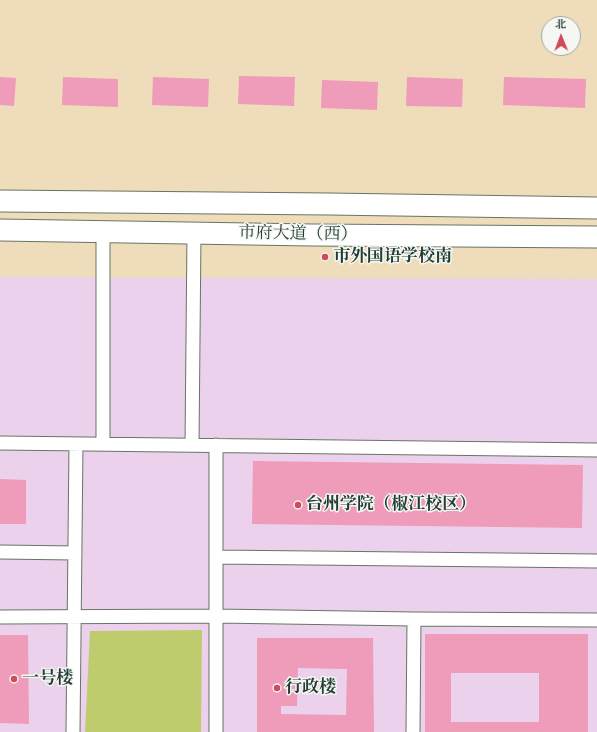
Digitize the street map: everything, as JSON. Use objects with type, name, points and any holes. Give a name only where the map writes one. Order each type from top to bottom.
[{"type":"main road","name":"市府大道（西）","points":[[0,201],[597,208]]},
{"type":"main road","name":"市府大道（西）","points":[[0,230],[597,237]]},
{"type":"street","points":[[103,231],[103,444]]},
{"type":"street","points":[[192,445],[194,233]]},
{"type":"street","points":[[0,443],[597,450]]},
{"type":"street","points":[[74,732],[76,444]]},
{"type":"street","points":[[216,445],[216,732]]},
{"type":"street","points":[[0,552],[75,553]]},
{"type":"street","points":[[216,557],[597,561]]},
{"type":"street","points":[[0,617],[217,616],[597,620]]},
{"type":"street","points":[[413,732],[414,619]]},
{"type":"shaded area","name":"台州学院（椒江校区）","points":[[0,277],[597,279],[597,732],[0,732]]},
{"type":"green space","points":[[202,630],[201,732],[85,732],[90,631]]},
{"type":"building","points":[[239,76],[295,77],[294,106],[238,104]]},
{"type":"building","points":[[0,77],[16,78],[14,106],[0,105]]},
{"type":"building","points":[[63,77],[118,79],[118,107],[62,105]]},
{"type":"building","points":[[153,77],[209,79],[208,107],[152,105]]},
{"type":"building","points":[[407,77],[463,79],[462,107],[406,106]]},
{"type":"building","points":[[504,77],[586,79],[585,108],[503,105]]},
{"type":"building","points":[[322,80],[378,82],[377,110],[321,108]]},
{"type":"building","points":[[253,461],[583,465],[582,528],[252,524]]},
{"type":"building","points":[[0,479],[26,480],[26,524],[0,524]]},
{"type":"building","points":[[425,634],[588,634],[588,732],[425,732]],"holes":[[[451,673],[539,673],[539,722],[451,722]]]},
{"type":"building","name":"一号楼","points":[[0,635],[28,635],[29,724],[0,723]]},
{"type":"building","name":"行政楼","points":[[257,638],[373,638],[374,732],[257,732]],"holes":[[[298,668],[347,669],[346,715],[281,714],[281,706],[297,706]]]},
{"type":"place","name":"市外国语学校南","points":[[325,257]]},
{"type":"place","name":"台州学院（椒江校区）","points":[[298,505]]},
{"type":"place","name":"一号楼","points":[[14,679]]},
{"type":"place","name":"行政楼","points":[[277,688]]}]
